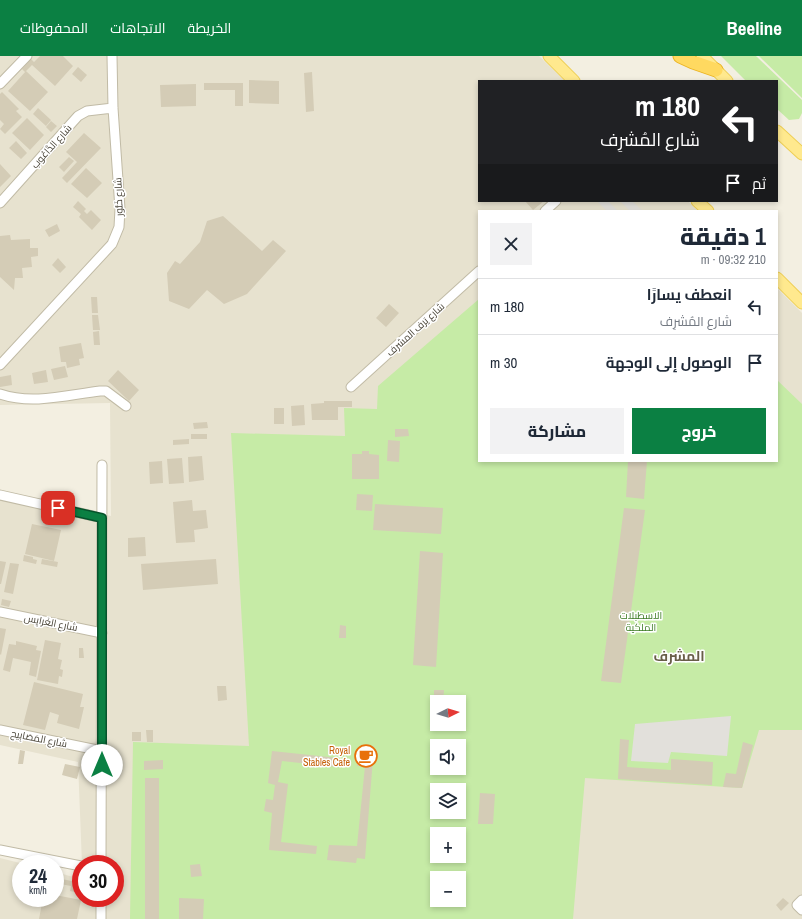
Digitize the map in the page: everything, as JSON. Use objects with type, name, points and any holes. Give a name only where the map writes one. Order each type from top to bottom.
[{"type":"highway","points":[[680,56],[716,70]]},
{"type":"main road","points":[[549,56],[573,80]]},
{"type":"main road","points":[[702,56],[727,80]]},
{"type":"main road","points":[[778,132],[802,154]]},
{"type":"main road","points":[[698,202],[707,210]]},
{"type":"main road","points":[[778,279],[802,303]]},
{"type":"street","points":[[0,84],[27,56]]},
{"type":"street","name":"شارع خَنُّور","points":[[0,365],[112,244],[119,227],[120,209],[113,108],[112,56]]},
{"type":"street","name":"شارع الدَّاعُوب","points":[[0,204],[78,116],[87,111],[113,108]]},
{"type":"street","points":[[546,210],[555,202]]},
{"type":"street","name":"شارع يَرف المشرف","points":[[351,387],[478,272]]},
{"type":"street","points":[[0,394],[14,398],[36,399],[100,391],[106,392],[126,406]]},
{"type":"street","points":[[101,855],[102,465]]},
{"type":"street","points":[[0,495],[102,518]]},
{"type":"street","name":"شارع الغَرايِس","points":[[0,612],[102,633]]},
{"type":"street","name":"شارع المَصَابِيح","points":[[0,730],[102,751]]},
{"type":"street","points":[[0,850],[72,864]]},
{"type":"street","points":[[101,907],[101,919]]},
{"type":"shaded area","points":[[0,56],[539,56],[564,80],[478,80],[478,202],[689,202],[697,210],[478,210],[478,462],[778,462],[778,289],[802,313],[802,919],[0,919],[0,858],[12,861],[12,907],[64,907],[64,874],[72,877],[72,907],[124,907],[124,855],[82,855],[78,762],[0,745],[0,491],[111,516],[110,403],[0,405]]},
{"type":"shaded area","points":[[598,202],[609,202],[617,210],[606,210]]},
{"type":"shaded area","points":[[621,202],[633,202],[642,210],[629,210]]},
{"type":"shaded area","points":[[731,716],[727,756],[671,752],[668,763],[631,761],[635,724]]},
{"type":"green space","points":[[721,56],[756,56],[802,100],[802,113],[799,119],[789,120],[778,110],[778,80],[745,80]]},
{"type":"green space","points":[[759,56],[802,56],[802,98]]},
{"type":"green space","name":"الاسطبلات الملكية","points":[[478,300],[478,462],[778,462],[778,381],[802,404],[802,730],[759,730],[742,788],[585,778],[573,919],[130,919],[133,742],[249,746],[231,433],[345,436],[344,408],[377,409],[378,386]]},
{"type":"building","points":[[40,56],[63,56],[73,66],[55,86],[32,65],[25,72],[22,69],[31,59],[34,62]]},
{"type":"building","points":[[78,67],[87,75],[81,82],[72,74]]},
{"type":"building","points":[[26,71],[48,92],[30,111],[8,91]]},
{"type":"building","points":[[312,72],[314,111],[306,112],[304,73]]},
{"type":"building","points":[[249,80],[279,81],[279,104],[249,103]]},
{"type":"building","points":[[204,83],[243,83],[243,106],[235,106],[235,90],[204,90]]},
{"type":"building","points":[[196,84],[196,106],[161,107],[160,85]]},
{"type":"building","points":[[2,92],[19,109],[16,111],[22,117],[5,134],[0,129],[4,124],[0,120],[0,94]]},
{"type":"building","points":[[38,108],[51,120],[46,126],[33,114]]},
{"type":"building","points":[[27,118],[44,135],[30,150],[12,133]]},
{"type":"building","points":[[51,121],[57,126],[51,132],[46,127]]},
{"type":"building","points":[[84,133],[101,148],[67,183],[62,178],[77,162],[66,152]]},
{"type":"building","points":[[16,141],[27,153],[21,159],[9,148]]},
{"type":"building","points":[[69,157],[74,161],[64,172],[59,167]]},
{"type":"building","points":[[0,164],[11,176],[0,187]]},
{"type":"building","points":[[86,168],[102,183],[87,198],[71,184]]},
{"type":"building","points":[[78,201],[86,209],[84,211],[87,214],[91,210],[101,220],[92,230],[79,217],[81,214],[73,207]]},
{"type":"building","points":[[526,202],[543,202],[533,210]]},
{"type":"building","points":[[223,216],[262,251],[273,240],[286,251],[247,294],[224,304],[207,290],[189,309],[169,301],[167,273],[175,261],[180,264],[200,242],[207,221]]},
{"type":"building","points":[[57,224],[60,231],[49,237],[45,230]]},
{"type":"building","points":[[10,235],[11,240],[30,239],[30,248],[38,248],[38,256],[31,257],[32,267],[22,268],[23,278],[15,278],[14,290],[0,277],[0,236]]},
{"type":"building","points":[[58,258],[66,267],[60,273],[52,265]]},
{"type":"building","points":[[91,297],[97,297],[98,313],[92,313]]},
{"type":"building","points":[[389,304],[399,313],[386,327],[376,318]]},
{"type":"building","points":[[92,315],[98,315],[100,330],[93,330]]},
{"type":"building","points":[[99,331],[100,345],[94,345],[93,332]]},
{"type":"building","points":[[81,343],[84,358],[79,359],[80,365],[67,368],[66,362],[61,362],[59,347]]},
{"type":"building","points":[[65,366],[68,377],[54,380],[51,369]]},
{"type":"building","points":[[46,370],[48,382],[34,384],[32,373]]},
{"type":"building","points":[[118,370],[139,390],[129,401],[108,381]]},
{"type":"building","points":[[11,375],[12,385],[0,387],[0,377]]},
{"type":"building","points":[[324,401],[352,401],[352,407],[338,407],[338,420],[312,420],[311,404],[324,403]]},
{"type":"building","points":[[304,405],[305,425],[292,426],[291,406]]},
{"type":"building","points":[[274,408],[284,408],[284,424],[274,424]]},
{"type":"building","points":[[207,422],[208,428],[194,429],[193,423]]},
{"type":"building","points":[[395,429],[408,429],[409,436],[395,437]]},
{"type":"building","points":[[191,434],[207,434],[207,439],[191,439]]},
{"type":"building","points":[[189,439],[189,444],[173,445],[173,440]]},
{"type":"building","points":[[388,440],[400,441],[399,462],[387,461]]},
{"type":"building","points":[[362,451],[369,451],[369,454],[379,455],[379,479],[352,479],[352,454],[362,454]]},
{"type":"building","points":[[202,456],[204,480],[189,482],[188,457]]},
{"type":"building","points":[[182,458],[184,483],[169,484],[167,459]]},
{"type":"building","points":[[162,461],[163,483],[150,484],[149,462]]},
{"type":"building","points":[[628,462],[647,462],[644,499],[626,497]]},
{"type":"building","points":[[357,494],[373,495],[372,511],[356,510]]},
{"type":"building","points":[[192,500],[193,511],[206,510],[208,528],[194,530],[195,542],[176,543],[173,502]]},
{"type":"building","points":[[375,504],[443,508],[441,534],[373,530]]},
{"type":"building","points":[[624,508],[645,510],[621,683],[601,681]]},
{"type":"building","points":[[32,524],[61,530],[54,561],[25,554]]},
{"type":"building","points":[[145,537],[146,556],[128,557],[128,538]]},
{"type":"building","points":[[420,551],[443,553],[436,667],[413,665]]},
{"type":"building","points":[[24,555],[33,557],[33,559],[37,560],[36,564],[23,561]]},
{"type":"building","points":[[42,559],[58,562],[57,567],[41,564]]},
{"type":"building","points":[[216,559],[218,584],[143,590],[141,564]]},
{"type":"building","points":[[0,561],[6,562],[1,584],[0,584]]},
{"type":"building","points":[[10,563],[19,564],[13,594],[4,592]]},
{"type":"building","points":[[2,599],[11,601],[9,607],[1,605]]},
{"type":"building","points":[[340,625],[346,626],[346,638],[339,638]]},
{"type":"building","points":[[0,628],[6,629],[1,655],[0,654]]},
{"type":"building","points":[[45,640],[61,643],[58,659],[62,660],[60,669],[63,670],[62,677],[59,676],[58,684],[37,680]]},
{"type":"building","points":[[16,641],[37,646],[36,650],[41,651],[36,677],[29,675],[31,662],[13,658],[10,672],[3,670],[9,644],[16,645]]},
{"type":"building","points":[[79,648],[83,648],[84,658],[79,658]]},
{"type":"building","points":[[34,682],[83,694],[80,707],[84,707],[79,729],[57,723],[59,715],[50,712],[45,730],[23,725]]},
{"type":"building","points":[[217,686],[226,686],[227,700],[218,701]]},
{"type":"building","points":[[434,690],[444,690],[444,695],[434,695]]},
{"type":"building","points":[[146,730],[153,730],[153,742],[147,742]]},
{"type":"building","points":[[132,732],[141,732],[141,741],[132,741]]},
{"type":"building","points":[[620,739],[629,740],[627,767],[671,770],[671,759],[713,762],[712,785],[618,779]]},
{"type":"building","points":[[743,742],[753,745],[742,788],[723,787],[726,773],[736,774]]},
{"type":"building","points":[[359,746],[374,746],[365,859],[357,858],[356,863],[327,860],[329,845],[357,846],[365,766],[357,766]]},
{"type":"building","points":[[20,750],[25,751],[23,764],[18,764]]},
{"type":"building","points":[[272,751],[338,758],[337,767],[282,761],[278,782],[288,784],[281,842],[317,846],[316,854],[269,850],[272,813],[264,811],[266,799],[273,800],[275,785],[268,783]]},
{"type":"building","points":[[163,760],[163,769],[144,770],[144,761]]},
{"type":"building","points":[[65,764],[80,767],[77,779],[62,775]]},
{"type":"building","points":[[145,778],[159,778],[159,919],[145,919]]},
{"type":"building","points":[[480,793],[495,794],[493,824],[478,824]]},
{"type":"building","points":[[200,864],[202,876],[191,877],[190,865]]},
{"type":"building","points":[[64,880],[72,881],[72,891],[70,891],[71,886],[64,885]]},
{"type":"building","points":[[64,897],[72,898],[72,907],[80,907],[77,919],[39,919],[41,907],[64,907]]},
{"type":"building","points":[[179,898],[204,899],[203,919],[179,919]]},
{"type":"building","points":[[783,898],[789,903],[781,911],[776,905]]},
{"type":"place","name":"Royal Stables Cafe","points":[[366,756]]},
{"type":"district","name":"المشرف","points":[[679,656]]},
{"type":"route","points":[[58,508],[102,518],[102,765]]}]
